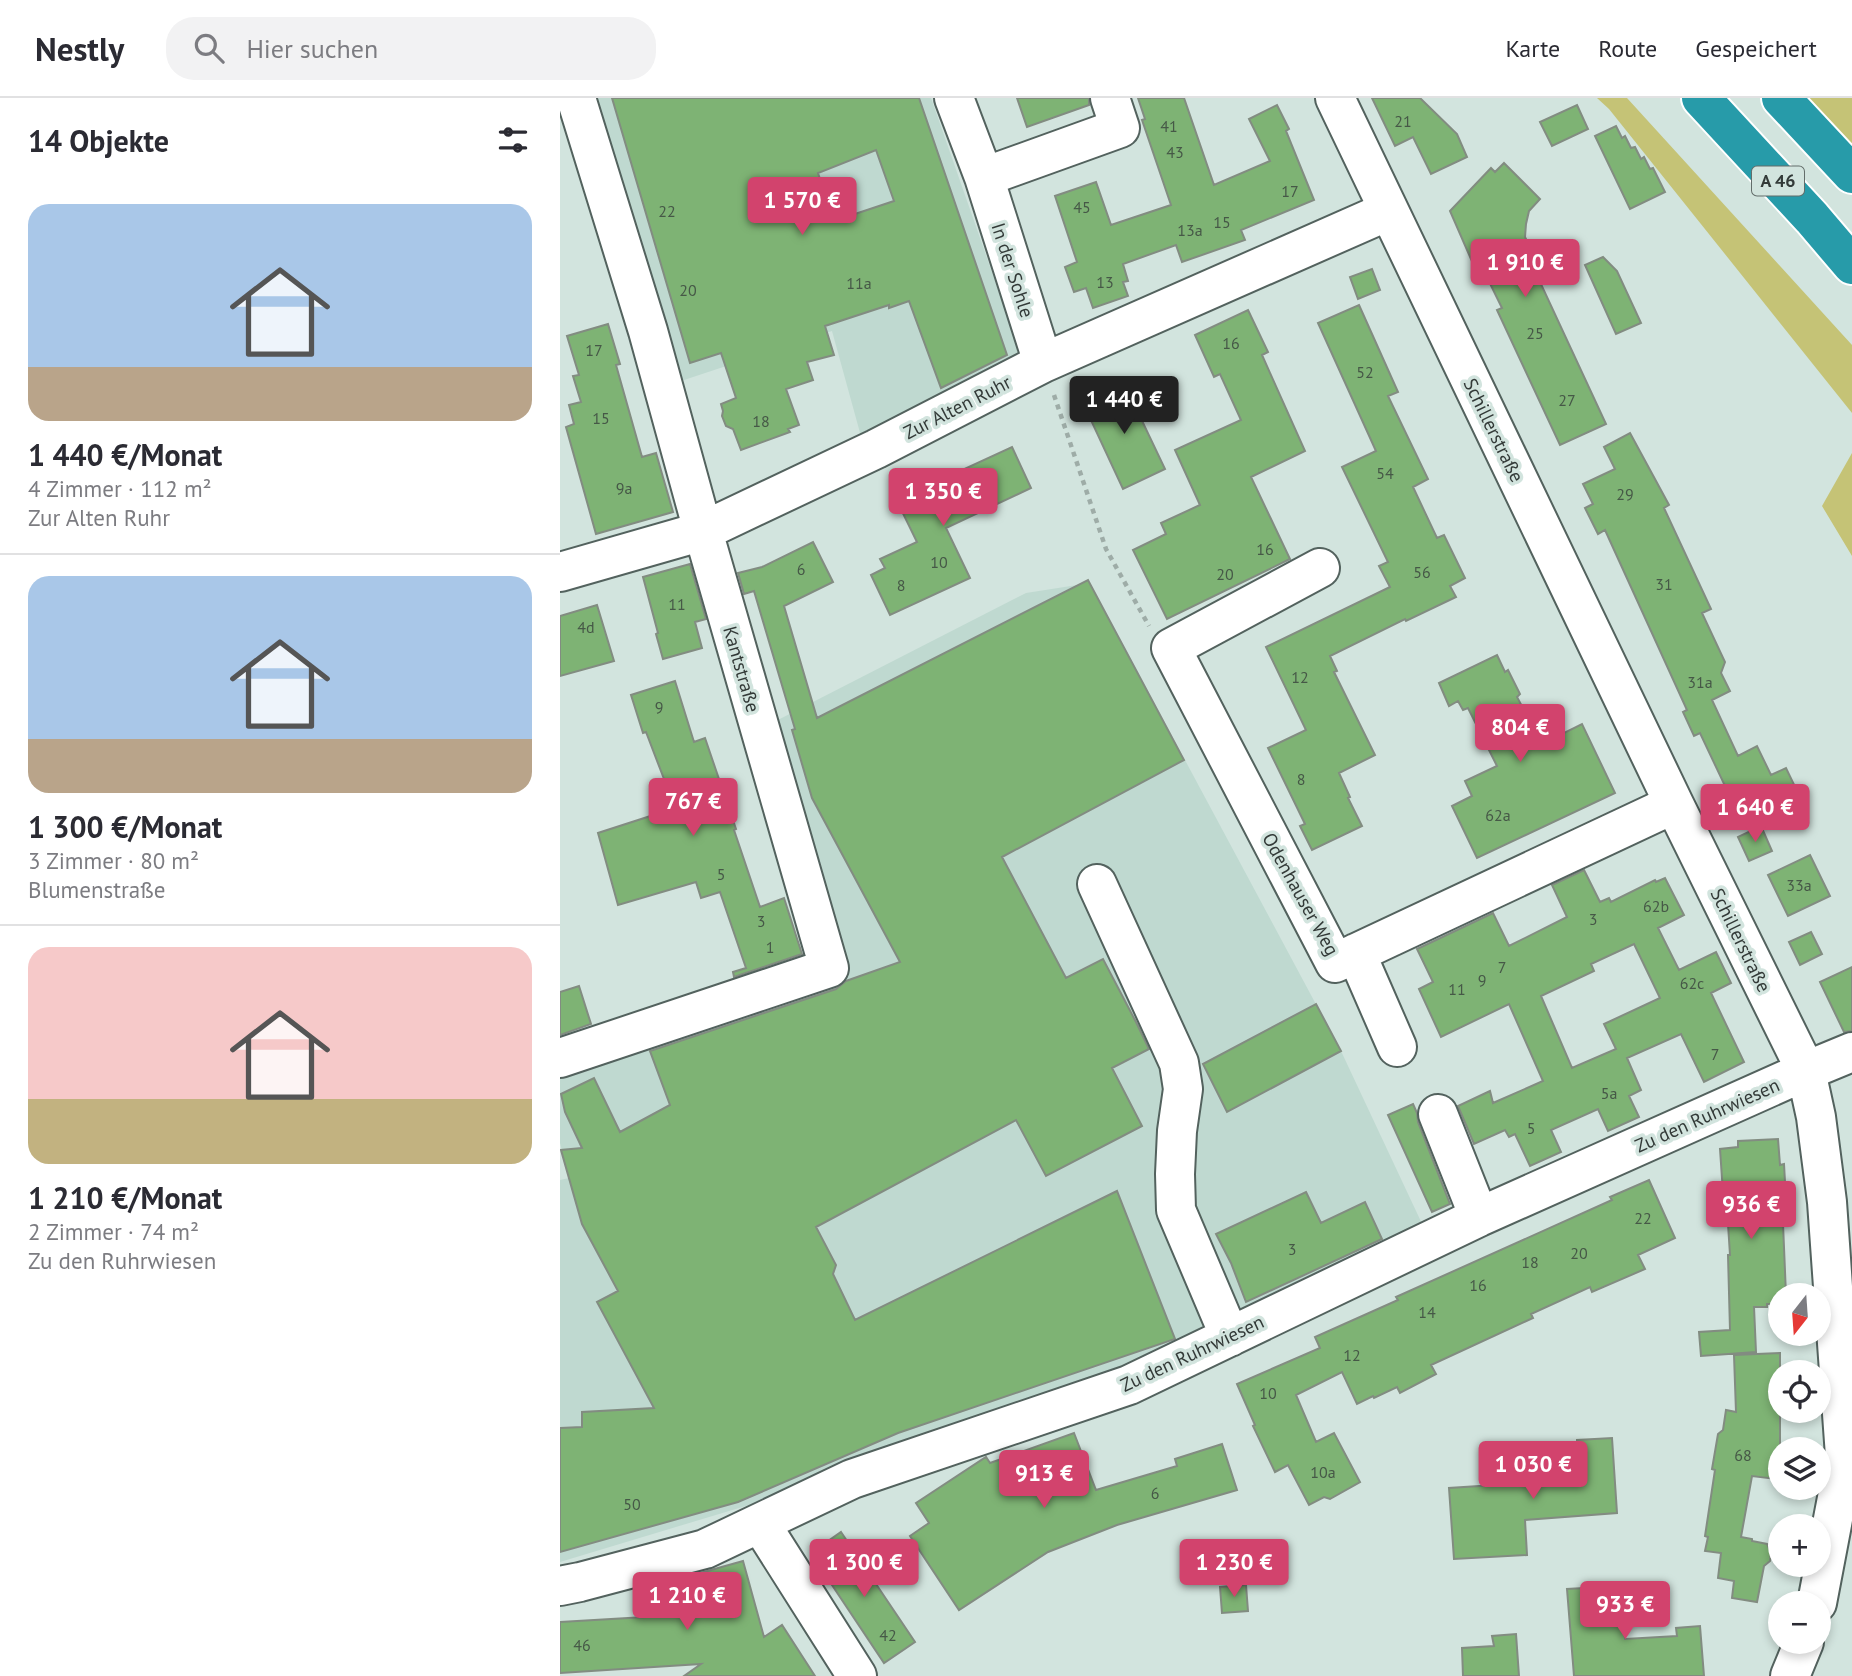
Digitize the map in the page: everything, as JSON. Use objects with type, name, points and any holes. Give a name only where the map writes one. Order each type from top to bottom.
[{"type":"highway","name":"A 46","points":[[1701,98],[1852,265]]},
{"type":"highway","points":[[1781,98],[1852,174]]},
{"type":"street","name":"Kantstraße","points":[[560,1058],[829,968],[702,531],[648,331],[576,98]]},
{"type":"street","name":"In der Sohle","points":[[954,98],[984,177],[1043,363]]},
{"type":"street","points":[[984,177],[1120,128],[1110,98]]},
{"type":"street","name":"Schillerstraße","points":[[1335,98],[1674,804],[1806,1070],[1816,1116],[1827,1202],[1849,1456],[1821,1591]]},
{"type":"street","name":"Zur Alten Ruhr","points":[[560,572],[702,531],[876,449],[1043,363],[1388,211]]},
{"type":"street","points":[[1171,648],[1320,568]]},
{"type":"street","name":"Odenhauser Weg","points":[[1171,648],[1335,963],[1674,804]]},
{"type":"street","points":[[1097,884],[1179,1063],[1183,1089],[1177,1131],[1177,1210],[1230,1337]]},
{"type":"street","points":[[1356,953],[1398,1047]]},
{"type":"street","name":"Zu den Ruhrwiesen","points":[[560,1586],[705,1549],[852,1479],[1129,1385],[1479,1217],[1806,1070],[1852,1052]]},
{"type":"street","points":[[1438,1114],[1479,1217]]},
{"type":"street","points":[[760,1523],[856,1676]]},
{"type":"street","points":[[1790,1676],[1799,1654]]},
{"type":"path","points":[[1043,363],[1106,549],[1163,652],[1171,648]]},
{"type":"shaded area","points":[[592,98],[931,98],[1021,355],[862,440],[832,331],[675,383]]},
{"type":"shaded area","points":[[1597,98],[1627,98],[1852,345],[1852,413],[1609,109]]},
{"type":"shaded area","points":[[1799,98],[1852,98],[1852,156]]},
{"type":"shaded area","points":[[1852,453],[1852,556],[1822,506]]},
{"type":"shaded area","points":[[1090,583],[1341,1051],[1424,1228],[1125,1368],[772,1498],[560,1562],[560,1180],[569,1178],[560,1143],[560,1070],[840,983],[772,723],[1026,593]]},
{"type":"building","points":[[612,98],[919,98],[1007,355],[941,388],[909,301],[825,326],[834,355],[807,362],[813,380],[786,389],[799,425],[788,429],[790,432],[741,450],[733,429],[726,426],[722,416],[721,404],[736,398],[721,353],[690,363]],"holes":[[[876,150],[894,201],[834,221],[818,173]]]},
{"type":"building","points":[[1017,98],[1089,98],[1089,105],[1027,127]]},
{"type":"building","points":[[1138,98],[1184,98],[1214,185],[1270,161],[1249,119],[1277,105],[1289,129],[1286,131],[1314,200],[1241,230],[1245,240],[1182,262],[1176,245],[1123,264],[1128,281],[1123,282],[1128,296],[1093,308],[1086,288],[1074,292],[1065,267],[1077,262],[1055,196],[1096,182],[1111,225],[1171,205],[1142,120],[1145,119]]},
{"type":"building","points":[[1372,98],[1420,98],[1457,134],[1467,157],[1431,174],[1413,137],[1395,146]]},
{"type":"building","points":[[1577,105],[1588,129],[1552,146],[1540,122]]},
{"type":"building","points":[[1616,126],[1622,138],[1625,136],[1631,148],[1635,147],[1641,159],[1644,157],[1650,169],[1653,168],[1665,192],[1630,209],[1595,136]]},
{"type":"building","points":[[1504,163],[1540,199],[1529,211],[1525,237],[1532,252],[1527,254],[1606,424],[1560,445],[1497,310],[1502,308],[1480,263],[1474,266],[1450,211],[1491,168],[1495,172]]},
{"type":"building","points":[[1603,257],[1617,271],[1641,323],[1616,334],[1585,265]]},
{"type":"building","points":[[1372,269],[1380,290],[1358,299],[1350,277]]},
{"type":"building","points":[[1359,305],[1398,392],[1388,396],[1428,479],[1413,487],[1437,538],[1444,535],[1465,578],[1450,586],[1456,597],[1330,656],[1337,671],[1334,672],[1375,755],[1339,773],[1362,826],[1312,850],[1300,826],[1305,824],[1268,748],[1306,730],[1266,647],[1390,587],[1379,566],[1388,562],[1342,467],[1376,451],[1318,323]]},
{"type":"building","points":[[1248,310],[1268,352],[1262,355],[1305,451],[1251,477],[1290,559],[1167,619],[1133,550],[1166,534],[1161,523],[1200,505],[1175,450],[1241,420],[1220,374],[1214,377],[1195,335]]},
{"type":"building","points":[[608,324],[620,364],[616,365],[642,457],[656,453],[673,512],[596,534],[566,427],[574,424],[569,405],[581,402],[573,376],[579,375],[567,336]]},
{"type":"building","points":[[1124,383],[1165,469],[1123,489],[1083,403]]},
{"type":"building","points":[[1630,433],[1669,505],[1664,508],[1711,609],[1702,613],[1725,662],[1721,673],[1730,691],[1712,700],[1738,756],[1757,746],[1771,775],[1786,768],[1799,795],[1742,822],[1700,733],[1694,736],[1683,712],[1687,710],[1605,530],[1598,534],[1585,508],[1593,504],[1583,484],[1615,469],[1604,447]]},
{"type":"building","points":[[1012,447],[1031,488],[946,528],[970,578],[890,615],[871,575],[885,568],[880,559],[917,542],[894,495],[942,472],[945,478]]},
{"type":"building","points":[[813,542],[833,582],[784,606],[817,718],[1088,580],[1184,760],[1002,857],[1066,978],[1103,959],[1136,1022],[1149,1049],[1112,1068],[1142,1126],[1046,1176],[1016,1120],[816,1227],[836,1265],[833,1274],[855,1320],[1117,1191],[1175,1339],[898,1433],[738,1502],[560,1552],[560,1428],[582,1427],[582,1412],[654,1408],[597,1302],[618,1291],[582,1224],[561,1150],[582,1148],[565,1112],[561,1094],[594,1078],[620,1132],[670,1105],[650,1051],[836,989],[846,981],[900,962],[812,798],[792,730],[795,729],[754,591],[744,594],[738,573],[762,567]]},
{"type":"building","points":[[690,564],[706,619],[695,622],[702,648],[663,659],[643,577]]},
{"type":"building","points":[[597,605],[614,661],[560,676],[560,616]]},
{"type":"building","points":[[1497,655],[1505,672],[1508,670],[1520,694],[1517,697],[1542,744],[1582,724],[1615,793],[1477,858],[1452,806],[1472,796],[1465,781],[1497,766],[1468,708],[1463,710],[1458,701],[1449,706],[1439,683]]},
{"type":"building","points":[[675,681],[694,742],[705,738],[760,907],[784,898],[802,954],[734,977],[733,972],[746,968],[720,892],[701,898],[696,882],[618,905],[598,833],[669,810],[658,780],[664,779],[646,732],[643,733],[631,695]]},
{"type":"building","points":[[1761,826],[1772,851],[1749,861],[1738,837]]},
{"type":"building","points":[[1810,855],[1830,896],[1788,916],[1768,875]]},
{"type":"building","points":[[1584,870],[1600,902],[1609,898],[1611,902],[1655,880],[1656,882],[1665,878],[1684,915],[1658,928],[1679,970],[1716,952],[1731,983],[1711,993],[1744,1062],[1704,1082],[1681,1034],[1627,1058],[1641,1090],[1629,1096],[1639,1117],[1608,1131],[1598,1109],[1551,1130],[1561,1152],[1530,1166],[1515,1134],[1509,1137],[1505,1130],[1474,1144],[1458,1106],[1490,1091],[1493,1103],[1543,1081],[1509,1004],[1441,1037],[1419,989],[1433,982],[1417,949],[1493,913],[1509,946],[1567,917],[1552,885]],"holes":[[[1634,944],[1660,998],[1604,1024],[1616,1049],[1572,1068],[1541,996],[1594,971],[1591,964]]]},
{"type":"building","points":[[1811,932],[1822,954],[1800,965],[1789,942]]},
{"type":"building","points":[[1852,967],[1852,1031],[1844,1032],[1820,982]]},
{"type":"building","points":[[579,986],[591,1024],[560,1035],[560,992]]},
{"type":"building","points":[[1316,1004],[1341,1051],[1227,1112],[1203,1064]]},
{"type":"building","points":[[1413,1104],[1450,1204],[1432,1212],[1388,1115]]},
{"type":"building","points":[[1778,1139],[1780,1165],[1784,1164],[1786,1200],[1782,1200],[1785,1283],[1768,1283],[1767,1307],[1754,1307],[1756,1352],[1701,1356],[1699,1332],[1730,1330],[1730,1255],[1720,1149],[1738,1147],[1738,1141]]},
{"type":"building","points":[[1649,1180],[1675,1238],[1638,1255],[1645,1269],[1592,1292],[1590,1287],[1531,1314],[1533,1318],[1431,1365],[1436,1374],[1400,1393],[1397,1387],[1357,1404],[1342,1372],[1296,1395],[1316,1442],[1334,1433],[1360,1482],[1330,1499],[1324,1497],[1309,1505],[1288,1465],[1275,1472],[1237,1384],[1320,1348],[1315,1337],[1398,1300],[1396,1297],[1612,1200],[1610,1197]]},
{"type":"building","points":[[1306,1192],[1321,1223],[1365,1202],[1382,1239],[1246,1302],[1216,1234]]},
{"type":"building","points":[[1780,1353],[1780,1360],[1768,1360],[1768,1423],[1780,1423],[1780,1437],[1768,1437],[1768,1478],[1752,1476],[1741,1537],[1768,1546],[1768,1563],[1764,1566],[1757,1602],[1732,1598],[1734,1581],[1718,1578],[1721,1553],[1705,1551],[1718,1434],[1723,1430],[1726,1410],[1736,1412],[1734,1355]]},
{"type":"building","points":[[1074,1433],[1096,1490],[1177,1466],[1175,1459],[1222,1444],[1237,1490],[1117,1525],[1048,1552],[959,1610],[910,1536],[929,1523],[916,1503],[986,1457],[990,1463]]},
{"type":"building","points":[[1612,1438],[1617,1513],[1525,1520],[1527,1555],[1454,1559],[1449,1488],[1543,1482],[1541,1452],[1577,1450],[1577,1440]]},
{"type":"building","points":[[841,1532],[915,1642],[884,1663],[818,1564],[828,1557],[821,1546]]},
{"type":"building","points":[[743,1561],[764,1637],[782,1625],[815,1676],[684,1676],[701,1664],[560,1673],[560,1622],[645,1617],[636,1591]]},
{"type":"building","points":[[1246,1585],[1248,1611],[1222,1613],[1220,1587]]},
{"type":"building","points":[[1621,1586],[1625,1639],[1677,1636],[1676,1628],[1700,1626],[1704,1676],[1574,1676],[1567,1589]]},
{"type":"building","points":[[1516,1634],[1519,1676],[1463,1676],[1462,1648],[1494,1646],[1492,1636]]}]
